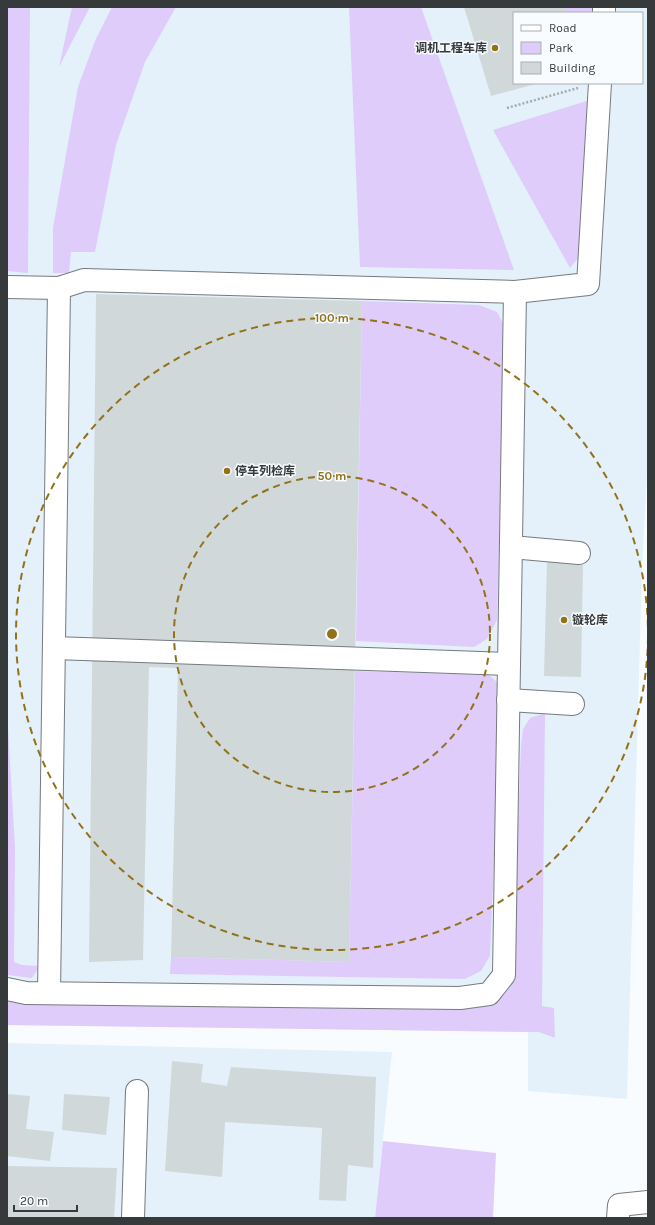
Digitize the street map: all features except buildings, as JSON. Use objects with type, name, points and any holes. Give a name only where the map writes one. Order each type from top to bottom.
[{"type":"lane","points":[[7,287],[59,288],[84,280],[515,292],[588,284],[590,85]]},
{"type":"lane","points":[[49,993],[59,288]]},
{"type":"lane","points":[[7,989],[26,993],[460,998],[489,994],[504,975],[515,292]]},
{"type":"lane","points":[[511,547],[579,553]]},
{"type":"lane","points":[[54,648],[509,664]]},
{"type":"lane","points":[[508,700],[573,704]]},
{"type":"lane","points":[[133,1218],[137,1091]]},
{"type":"lane","points":[[618,1218],[619,1205],[648,1202]]},
{"type":"path","points":[[507,108],[590,85]]},
{"type":"shaded area","points":[[7,7],[648,7],[648,456],[642,568],[627,1099],[528,1091],[528,1032],[7,1025]]},
{"type":"shaded area","points":[[7,1043],[392,1052],[375,1218],[7,1218]]},
{"type":"green space","points":[[7,7],[30,7],[28,273],[7,271]]},
{"type":"green space","points":[[72,7],[90,7],[59,67]]},
{"type":"green space","points":[[112,7],[176,7],[145,62],[116,145],[95,252],[71,252],[69,273],[53,273],[53,228],[78,87],[95,41]]},
{"type":"green space","points":[[349,7],[421,7],[514,270],[360,267]]},
{"type":"green space","points":[[564,7],[596,7],[595,12],[566,12]]},
{"type":"green space","points":[[590,100],[579,257],[570,268],[493,130]]},
{"type":"green space","points":[[362,301],[479,305],[497,312],[505,327],[497,620],[487,639],[474,647],[356,641]]},
{"type":"green space","points":[[355,671],[489,675],[497,682],[501,693],[490,956],[481,971],[465,979],[170,974],[171,957],[349,962]]},
{"type":"green space","points":[[7,708],[15,848],[14,962],[22,965],[40,966],[32,978],[7,975]]},
{"type":"green space","points":[[545,713],[542,1006],[554,1008],[555,1038],[539,1032],[7,1025],[7,999],[488,1006],[504,995],[512,983],[521,745],[523,729],[530,718]]},
{"type":"green space","points":[[383,1141],[496,1153],[493,1218],[375,1218]]},
{"type":"place","name":"调机工程车库","points":[[495,48]]},
{"type":"place","name":"停车列检库","points":[[227,471]]},
{"type":"place","name":"镟轮库","points":[[564,620]]}]
